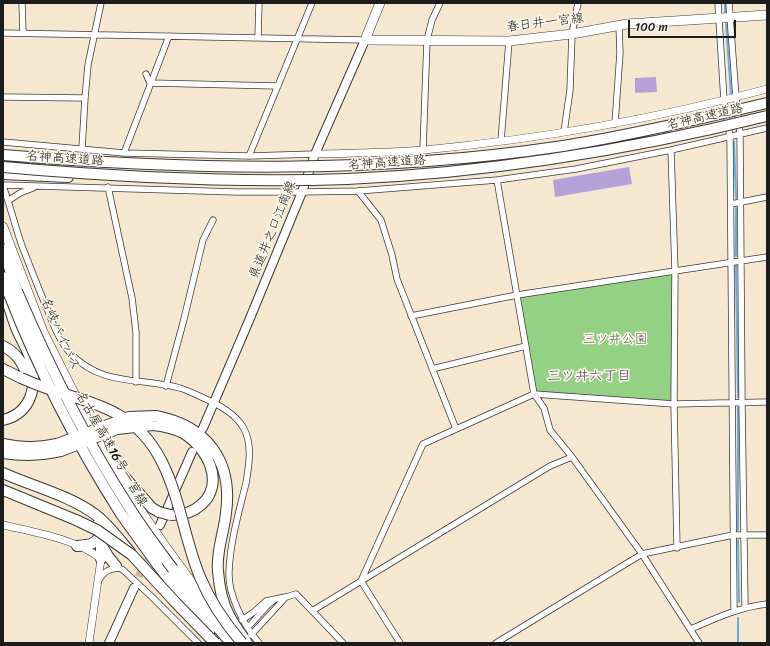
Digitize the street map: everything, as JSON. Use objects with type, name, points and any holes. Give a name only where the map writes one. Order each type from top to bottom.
[{"type":"highway","name":"名神高速道路","points":[[3,155],[98,163],[202,166],[321,167],[437,160],[563,146],[698,120],[767,103]]},
{"type":"highway","name":"名神高速道路","points":[[3,167],[93,174],[255,180],[347,179],[440,173],[501,167],[630,147],[767,116]]},
{"type":"highway","points":[[3,174],[81,177],[93,174]]},
{"type":"highway","name":"名古屋高速16号一宮線","points":[[3,249],[17,291],[36,337],[94,450],[129,508],[182,582],[230,643]]},
{"type":"highway","name":"名古屋高速16号一宮線","points":[[3,277],[8,294],[27,340],[85,454],[122,514],[216,643]]},
{"type":"highway","points":[[3,420],[12,418],[21,412],[28,403],[32,392],[33,382],[29,356],[17,330],[4,291]]},
{"type":"highway","points":[[3,346],[15,353],[20,359],[32,392]]},
{"type":"highway","points":[[3,369],[21,378],[90,402],[118,414],[142,432],[159,456],[172,484],[200,577],[219,613],[241,643]]},
{"type":"highway","points":[[3,453],[33,456],[117,429],[154,420],[169,419],[183,424],[205,439],[213,449],[220,463],[224,474],[227,492],[226,514],[219,551],[218,569],[220,588],[228,614],[249,639]]},
{"type":"highway","points":[[104,454],[152,508],[170,515],[185,514],[192,511],[207,499],[210,494],[212,482],[211,467],[206,455],[194,442],[182,433],[154,420]]},
{"type":"highway","points":[[3,444],[20,447],[59,448]]},
{"type":"highway","points":[[3,473],[67,499],[96,515],[116,534],[156,585],[210,643]]},
{"type":"highway","points":[[3,490],[97,530],[132,555],[176,603],[216,643]]},
{"type":"highway","points":[[81,506],[95,522],[98,529],[101,559]]},
{"type":"highway","points":[[77,546],[94,543],[100,538]]},
{"type":"highway","points":[[100,538],[108,556],[118,567]]},
{"type":"main road","points":[[365,40],[380,3]]},
{"type":"main road","name":"春日井一宮線","points":[[365,40],[509,41],[572,34],[619,25],[767,15]]},
{"type":"main road","name":"県道井之口江南線","points":[[203,428],[215,403],[302,192],[315,154],[365,40]]},
{"type":"main road","name":"名岐バイパス","points":[[3,227],[43,332],[104,454],[136,504],[185,575],[226,628],[241,643]]},
{"type":"main road","points":[[4,291],[53,402],[102,490],[133,537],[216,643]]},
{"type":"main road","points":[[160,525],[192,452]]},
{"type":"main road","points":[[109,643],[134,588]]},
{"type":"street","points":[[22,3],[23,33]]},
{"type":"street","points":[[82,148],[85,98],[94,34],[101,3]]},
{"type":"street","points":[[258,38],[259,3]]},
{"type":"street","points":[[249,156],[312,3]]},
{"type":"street","points":[[423,150],[426,40],[432,20],[440,3]]},
{"type":"street","points":[[564,132],[570,90],[572,34],[578,3]]},
{"type":"street","points":[[718,3],[724,101],[730,137],[734,611]]},
{"type":"street","points":[[729,3],[740,134],[745,607]]},
{"type":"street","points":[[615,124],[620,53],[619,25]]},
{"type":"street","points":[[3,33],[365,40]]},
{"type":"street","points":[[124,153],[169,36]]},
{"type":"street","points":[[501,141],[509,41]]},
{"type":"street","points":[[146,74],[150,83]]},
{"type":"street","points":[[150,83],[278,86]]},
{"type":"street","points":[[3,142],[124,153],[249,156],[423,150],[501,141],[615,124],[724,101],[767,89]]},
{"type":"street","points":[[3,97],[85,98]]},
{"type":"street","points":[[259,643],[249,639],[238,612],[228,574],[249,466],[248,444],[244,429],[237,419],[224,408],[215,403],[180,388],[112,378],[100,374],[84,365],[71,354],[60,340],[22,246],[3,185],[302,192],[358,191],[497,180],[576,169],[671,150],[767,128]]},
{"type":"street","points":[[671,150],[675,271],[674,404],[677,548]]},
{"type":"street","points":[[497,180],[534,394],[544,408],[550,430],[572,457],[642,554],[699,643]]},
{"type":"street","points":[[8,200],[36,186]]},
{"type":"street","points":[[108,187],[132,298],[136,332],[136,382]]},
{"type":"street","points":[[358,191],[381,220],[392,255],[397,279],[456,429]]},
{"type":"street","points":[[731,204],[767,196]]},
{"type":"street","points":[[166,386],[203,240],[213,220]]},
{"type":"street","points":[[411,316],[517,295],[767,256]]},
{"type":"street","points":[[432,369],[526,346]]},
{"type":"street","points":[[361,581],[423,444],[534,394],[674,404],[767,402]]},
{"type":"street","points":[[312,612],[550,466],[572,457]]},
{"type":"street","points":[[3,525],[37,533],[89,550],[101,559],[118,567],[157,602],[198,643]]},
{"type":"street","points":[[496,643],[642,554],[677,548],[733,535],[767,534]]},
{"type":"street","points":[[89,643],[101,559]]},
{"type":"street","points":[[98,583],[102,575],[107,570],[118,567]]},
{"type":"street","points":[[361,581],[400,643]]},
{"type":"street","points":[[242,620],[266,601],[276,600],[296,594],[343,643]]},
{"type":"street","points":[[249,639],[286,597]]},
{"type":"street","points":[[250,625],[269,604],[276,600]]},
{"type":"street","points":[[691,629],[745,607],[767,604]]},
{"type":"green space","name":"三ツ井公園","points":[[675,271],[674,404],[534,394],[517,295]]},
{"type":"building","points":[[656,77],[657,92],[635,93],[635,78]]},
{"type":"building","points":[[629,167],[632,184],[555,197],[553,180]]},
{"type":"waterway","points":[[725,3],[725,12]]},
{"type":"waterway","points":[[726,24],[731,94]]},
{"type":"waterway","points":[[734,142],[736,198]]},
{"type":"waterway","points":[[736,208],[736,256]]},
{"type":"waterway","points":[[736,266],[738,397]]},
{"type":"waterway","points":[[738,408],[738,530]]},
{"type":"waterway","points":[[738,540],[739,602]]},
{"type":"waterway","points":[[738,618],[738,643]]},
{"type":"tunnel","points":[[134,588],[160,525]]},
{"type":"district","name":"三ツ井六丁目","points":[[589,376]]}]
